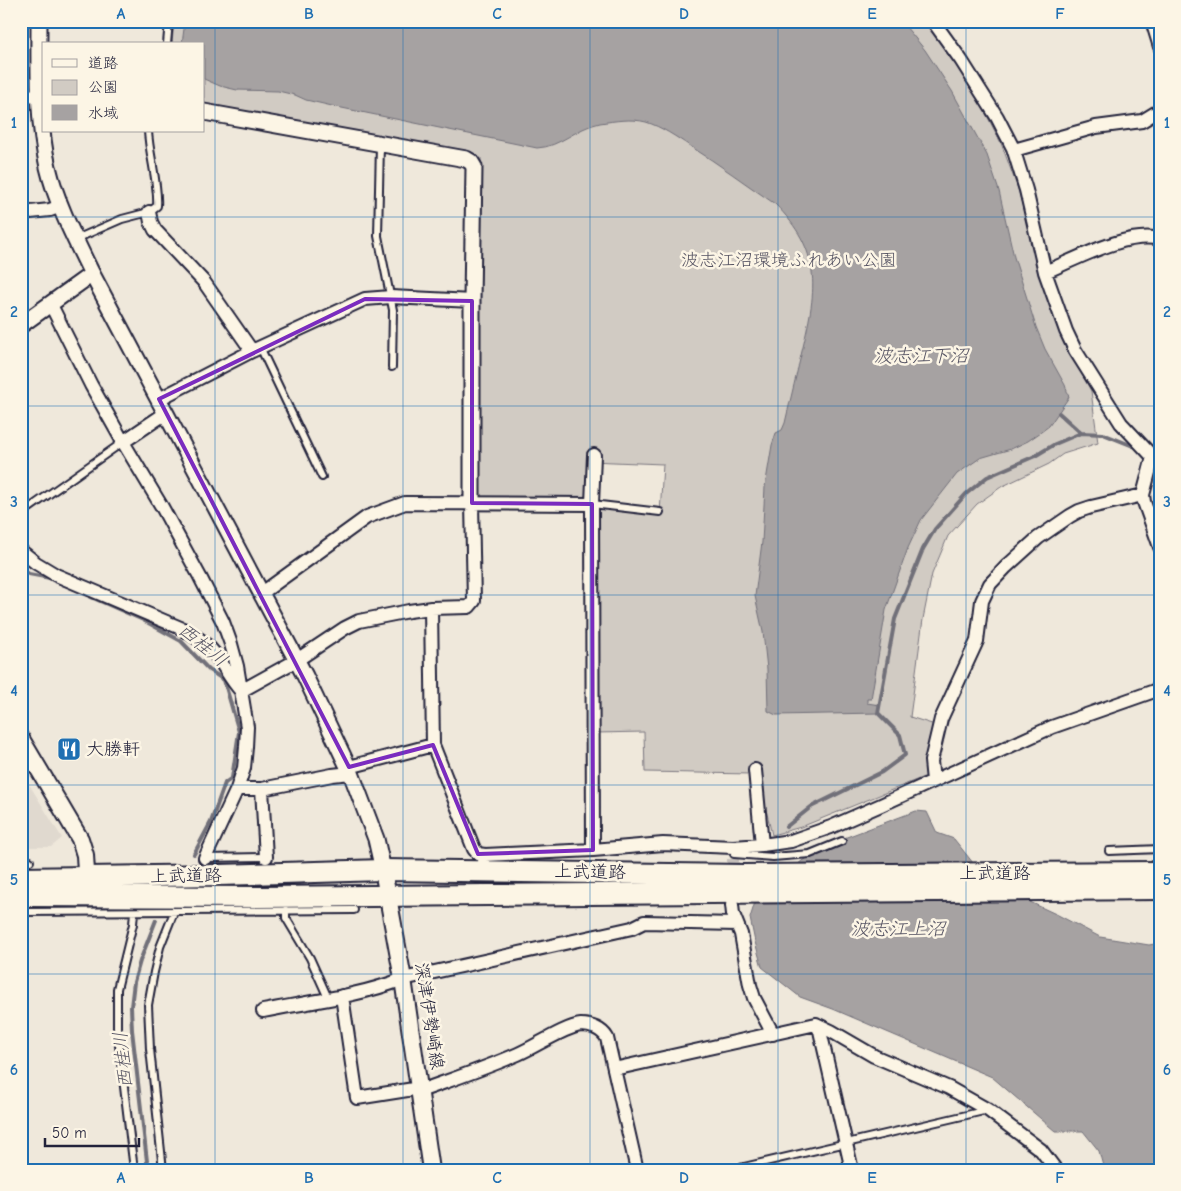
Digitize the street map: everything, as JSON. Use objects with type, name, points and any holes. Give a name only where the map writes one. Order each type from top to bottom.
[{"type":"highway","name":"上武道路","points":[[21,896],[220,867],[383,870],[484,863],[1075,881],[1160,889]]},
{"type":"highway","name":"上武道路","points":[[25,869],[87,887],[258,903],[737,872]]},
{"type":"highway","name":"上武道路","points":[[1075,881],[1160,872]]},
{"type":"main road","points":[[21,739],[80,838],[84,848],[87,887]]},
{"type":"main road","name":"深津伊勢崎線","points":[[383,870],[403,979],[431,1170]]},
{"type":"street","points":[[21,96],[42,95],[39,21]]},
{"type":"street","points":[[933,21],[961,60],[997,117],[1014,150],[1026,190],[1045,272],[1066,331],[1084,366],[1121,422],[1156,457],[1143,495],[1160,546]]},
{"type":"street","points":[[1152,21],[1160,47]]},
{"type":"street","points":[[1014,150],[1096,127],[1142,121],[1160,110]]},
{"type":"street","points":[[205,112],[466,159],[472,162],[474,167],[472,301],[474,602],[469,607],[430,608],[359,621],[344,628],[297,660],[241,691]]},
{"type":"street","points":[[44,132],[45,151],[51,178],[60,206],[75,240],[297,660],[350,770],[376,839],[383,870]]},
{"type":"street","points":[[21,213],[50,210],[60,206]]},
{"type":"street","points":[[149,212],[155,230],[204,282],[256,349]]},
{"type":"street","points":[[1045,272],[1120,241],[1134,238],[1160,239]]},
{"type":"street","points":[[21,325],[92,274]]},
{"type":"street","points":[[159,399],[256,349],[365,299],[391,297],[472,301]]},
{"type":"street","points":[[50,303],[91,385],[162,507],[223,622],[232,644],[247,727],[244,768],[237,789],[205,858]]},
{"type":"street","points":[[123,442],[166,413]]},
{"type":"street","points":[[593,850],[592,504],[594,455]]},
{"type":"street","points":[[933,782],[931,761],[941,719],[977,641],[982,601],[990,584],[1038,538],[1070,516],[1091,507],[1143,495]]},
{"type":"street","points":[[262,593],[367,517],[406,503],[592,504]]},
{"type":"street","points":[[21,551],[36,564],[56,575],[183,629],[201,640],[213,652],[232,682],[241,691]]},
{"type":"street","points":[[430,608],[433,745],[474,849],[484,863],[663,844],[737,872]]},
{"type":"street","points":[[773,1034],[754,998],[741,934],[732,911],[737,872],[762,846],[791,841],[831,826],[933,782],[1052,727],[1160,689]]},
{"type":"street","points":[[237,789],[262,789],[332,775],[433,745]]},
{"type":"street","points":[[755,770],[762,846]]},
{"type":"street","points":[[262,789],[266,857]]},
{"type":"street","points":[[263,1010],[342,996],[391,984],[403,979],[622,930],[644,922],[737,924]]},
{"type":"street","points":[[342,996],[357,1098],[420,1090],[519,1054],[570,1028],[581,1025],[594,1027],[603,1032],[607,1038],[637,1170]]},
{"type":"street","points":[[816,1024],[820,1031],[852,1170]]},
{"type":"street","points":[[614,1069],[816,1024],[874,1056],[949,1088],[988,1110],[1041,1150],[1056,1170]]},
{"type":"lane","points":[[167,42],[169,21]]},
{"type":"lane","points":[[75,240],[122,219],[149,212],[157,206],[148,132]]},
{"type":"lane","points":[[380,144],[378,236],[393,310],[392,367]]},
{"type":"lane","points":[[256,349],[322,477]]},
{"type":"lane","points":[[21,514],[123,442]]},
{"type":"lane","points":[[592,504],[660,512]]},
{"type":"lane","points":[[737,872],[773,857],[810,854],[842,841]]},
{"type":"lane","points":[[1109,851],[1160,849]]},
{"type":"lane","points":[[205,858],[220,867],[266,857]]},
{"type":"lane","points":[[21,861],[25,869]]},
{"type":"lane","points":[[21,912],[174,912],[258,903],[286,910],[354,910]]},
{"type":"lane","points":[[286,910],[286,918],[310,958],[328,998]]},
{"type":"lane","points":[[134,912],[134,924],[117,989],[117,1029],[134,1170]]},
{"type":"lane","points":[[163,1170],[150,1049],[148,1005],[160,947],[174,912]]},
{"type":"lane","points":[[731,1170],[988,1110]]},
{"type":"highlighted area","points":[[365,299],[472,301],[472,503],[592,504],[593,850],[478,854],[433,745],[349,767],[159,399]]},
{"type":"shaded area","points":[[21,771],[62,838],[51,847],[21,847]]},
{"type":"green space","name":"波志江沼環境ふれあい公園","points":[[174,21],[925,21],[955,62],[983,108],[1001,143],[1018,189],[1035,254],[1061,336],[1091,391],[1098,443],[1063,454],[1049,464],[1001,487],[977,504],[948,536],[932,574],[923,619],[910,717],[935,725],[926,776],[801,827],[772,835],[761,788],[751,774],[645,772],[644,732],[596,733],[597,507],[660,514],[663,464],[589,461],[590,496],[585,499],[481,500],[476,496],[481,158],[205,105],[205,42],[172,42]]},
{"type":"water","name":"波志江下沼","points":[[185,21],[901,21],[925,50],[952,91],[987,155],[999,191],[1014,257],[1036,327],[1069,397],[1049,426],[1028,441],[1011,449],[980,458],[957,474],[921,520],[908,548],[886,610],[871,699],[867,699],[867,703],[880,705],[878,713],[776,715],[768,711],[767,669],[763,632],[755,596],[762,542],[765,487],[772,445],[776,433],[782,430],[785,423],[808,326],[813,288],[808,254],[801,238],[790,221],[775,204],[712,160],[674,136],[646,122],[629,120],[591,125],[561,141],[546,147],[537,148],[332,106],[278,91],[237,90],[220,86],[205,79],[205,42],[182,42]]},
{"type":"water","name":"波志江上沼","points":[[916,811],[927,812],[937,833],[954,839],[989,883],[1100,937],[1149,945],[1160,943],[1160,1170],[1104,1170],[1099,1151],[1083,1131],[1055,1131],[992,1077],[833,1009],[800,997],[762,967],[750,918],[756,899],[803,860],[846,844],[844,838]]},
{"type":"waterway","points":[[1059,413],[1081,433]]},
{"type":"waterway","points":[[786,827],[811,807],[882,772],[905,755],[900,735],[878,713],[895,619],[923,549],[935,529],[966,494],[987,477],[1081,433],[1103,434],[1133,446]]},
{"type":"waterway","name":"西桂川","points":[[21,568],[29,574],[50,578]]},
{"type":"waterway","name":"西桂川","points":[[91,597],[143,620],[181,641],[209,670],[224,680],[239,732],[232,778],[225,783],[211,822],[194,854]]},
{"type":"waterway","name":"西桂川","points":[[148,1170],[131,1007],[134,982],[140,961],[156,920]]},
{"type":"tunnel","points":[[733,859],[733,881]]},
{"type":"place","name":"大勝軒","points":[[69,749]]}]
